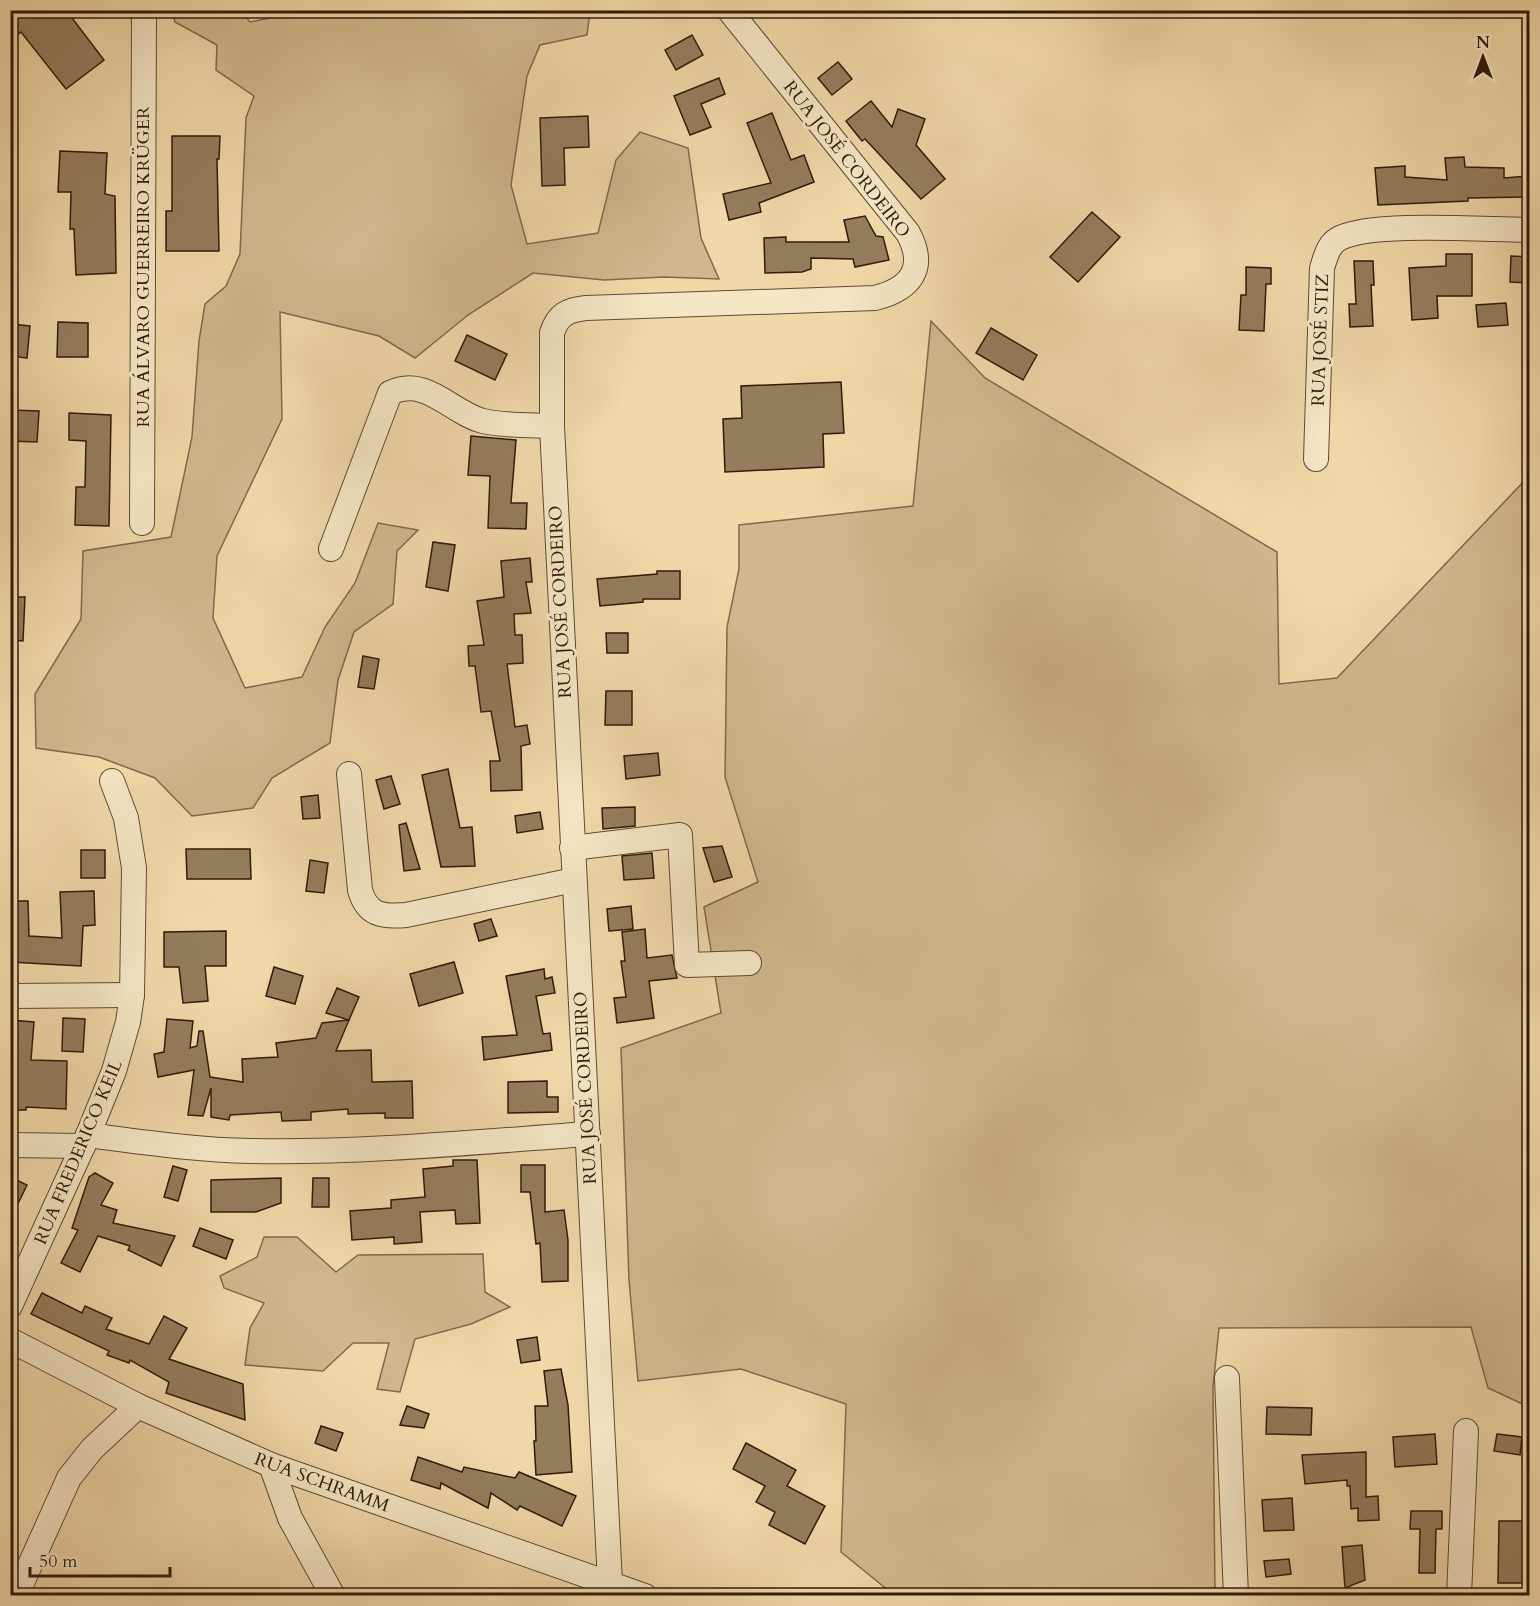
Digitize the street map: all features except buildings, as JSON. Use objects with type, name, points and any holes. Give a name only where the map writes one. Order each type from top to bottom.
[{"type":"street","name":"RUA ÁLVARO GUERREIRO KRÜGER","points":[[142,523],[144,10]]},
{"type":"street","name":"RUA JOSÉ CORDEIRO","points":[[610,1583],[552,426],[552,333],[556,319],[570,310],[607,306],[875,298],[901,289],[915,271],[915,246],[908,233],[729,10]]},
{"type":"street","name":"RUA JOSÉ STIZ","points":[[1316,459],[1322,268],[1330,245],[1340,238],[1374,231],[1530,230]]},
{"type":"street","points":[[331,549],[390,393],[400,388],[418,389],[433,393],[467,416],[483,421],[552,426]]},
{"type":"street","points":[[349,774],[360,890],[363,902],[371,911],[381,915],[406,915],[574,880]]},
{"type":"street","name":"RUA FREDERICO KEIL","points":[[10,1306],[86,1140],[122,1046],[132,995],[134,868],[126,818],[112,781]]},
{"type":"street","points":[[572,848],[680,835],[687,965],[749,963]]},
{"type":"street","points":[[10,996],[132,995]]},
{"type":"street","points":[[10,1145],[86,1140],[195,1148],[290,1151],[384,1148],[588,1134]]},
{"type":"street","name":"RUA SCHRAMM","points":[[10,1340],[138,1406],[271,1465],[645,1596]]},
{"type":"street","points":[[1227,1378],[1236,1596]]},
{"type":"street","points":[[16,1596],[69,1478],[92,1449],[138,1406]]},
{"type":"street","points":[[1459,1596],[1466,1431]]},
{"type":"street","points":[[271,1465],[290,1518],[333,1596]]},
{"type":"shaded area","points":[[293,10],[406,13],[590,11],[587,35],[540,45],[527,76],[511,185],[527,244],[598,233],[616,160],[640,132],[688,148],[701,238],[719,279],[664,277],[604,280],[533,273],[468,315],[415,358],[379,336],[280,312],[282,419],[217,556],[213,618],[245,688],[302,677],[325,627],[355,583],[378,523],[418,530],[397,551],[393,604],[354,632],[338,680],[330,743],[272,778],[253,808],[192,816],[155,778],[99,757],[36,748],[35,694],[81,619],[83,551],[171,537],[192,437],[199,341],[205,304],[226,286],[240,254],[246,118],[254,96],[216,70],[217,45],[175,22],[172,11],[241,11],[250,22],[290,14]]},
{"type":"shaded area","points":[[931,321],[985,378],[1277,552],[1279,684],[1337,678],[1529,476],[1529,1407],[1488,1388],[1471,1327],[1219,1328],[1213,1387],[1215,1595],[894,1595],[841,1552],[846,1404],[741,1369],[638,1381],[629,1280],[621,1048],[721,1013],[704,907],[758,882],[725,777],[727,627],[739,569],[739,525],[913,506]]},
{"type":"shaded area","points":[[264,1237],[297,1237],[336,1272],[358,1255],[483,1254],[485,1292],[510,1307],[471,1324],[415,1339],[400,1392],[377,1389],[389,1343],[353,1343],[323,1371],[245,1365],[250,1328],[264,1303],[224,1288],[220,1276],[257,1257]]}]
